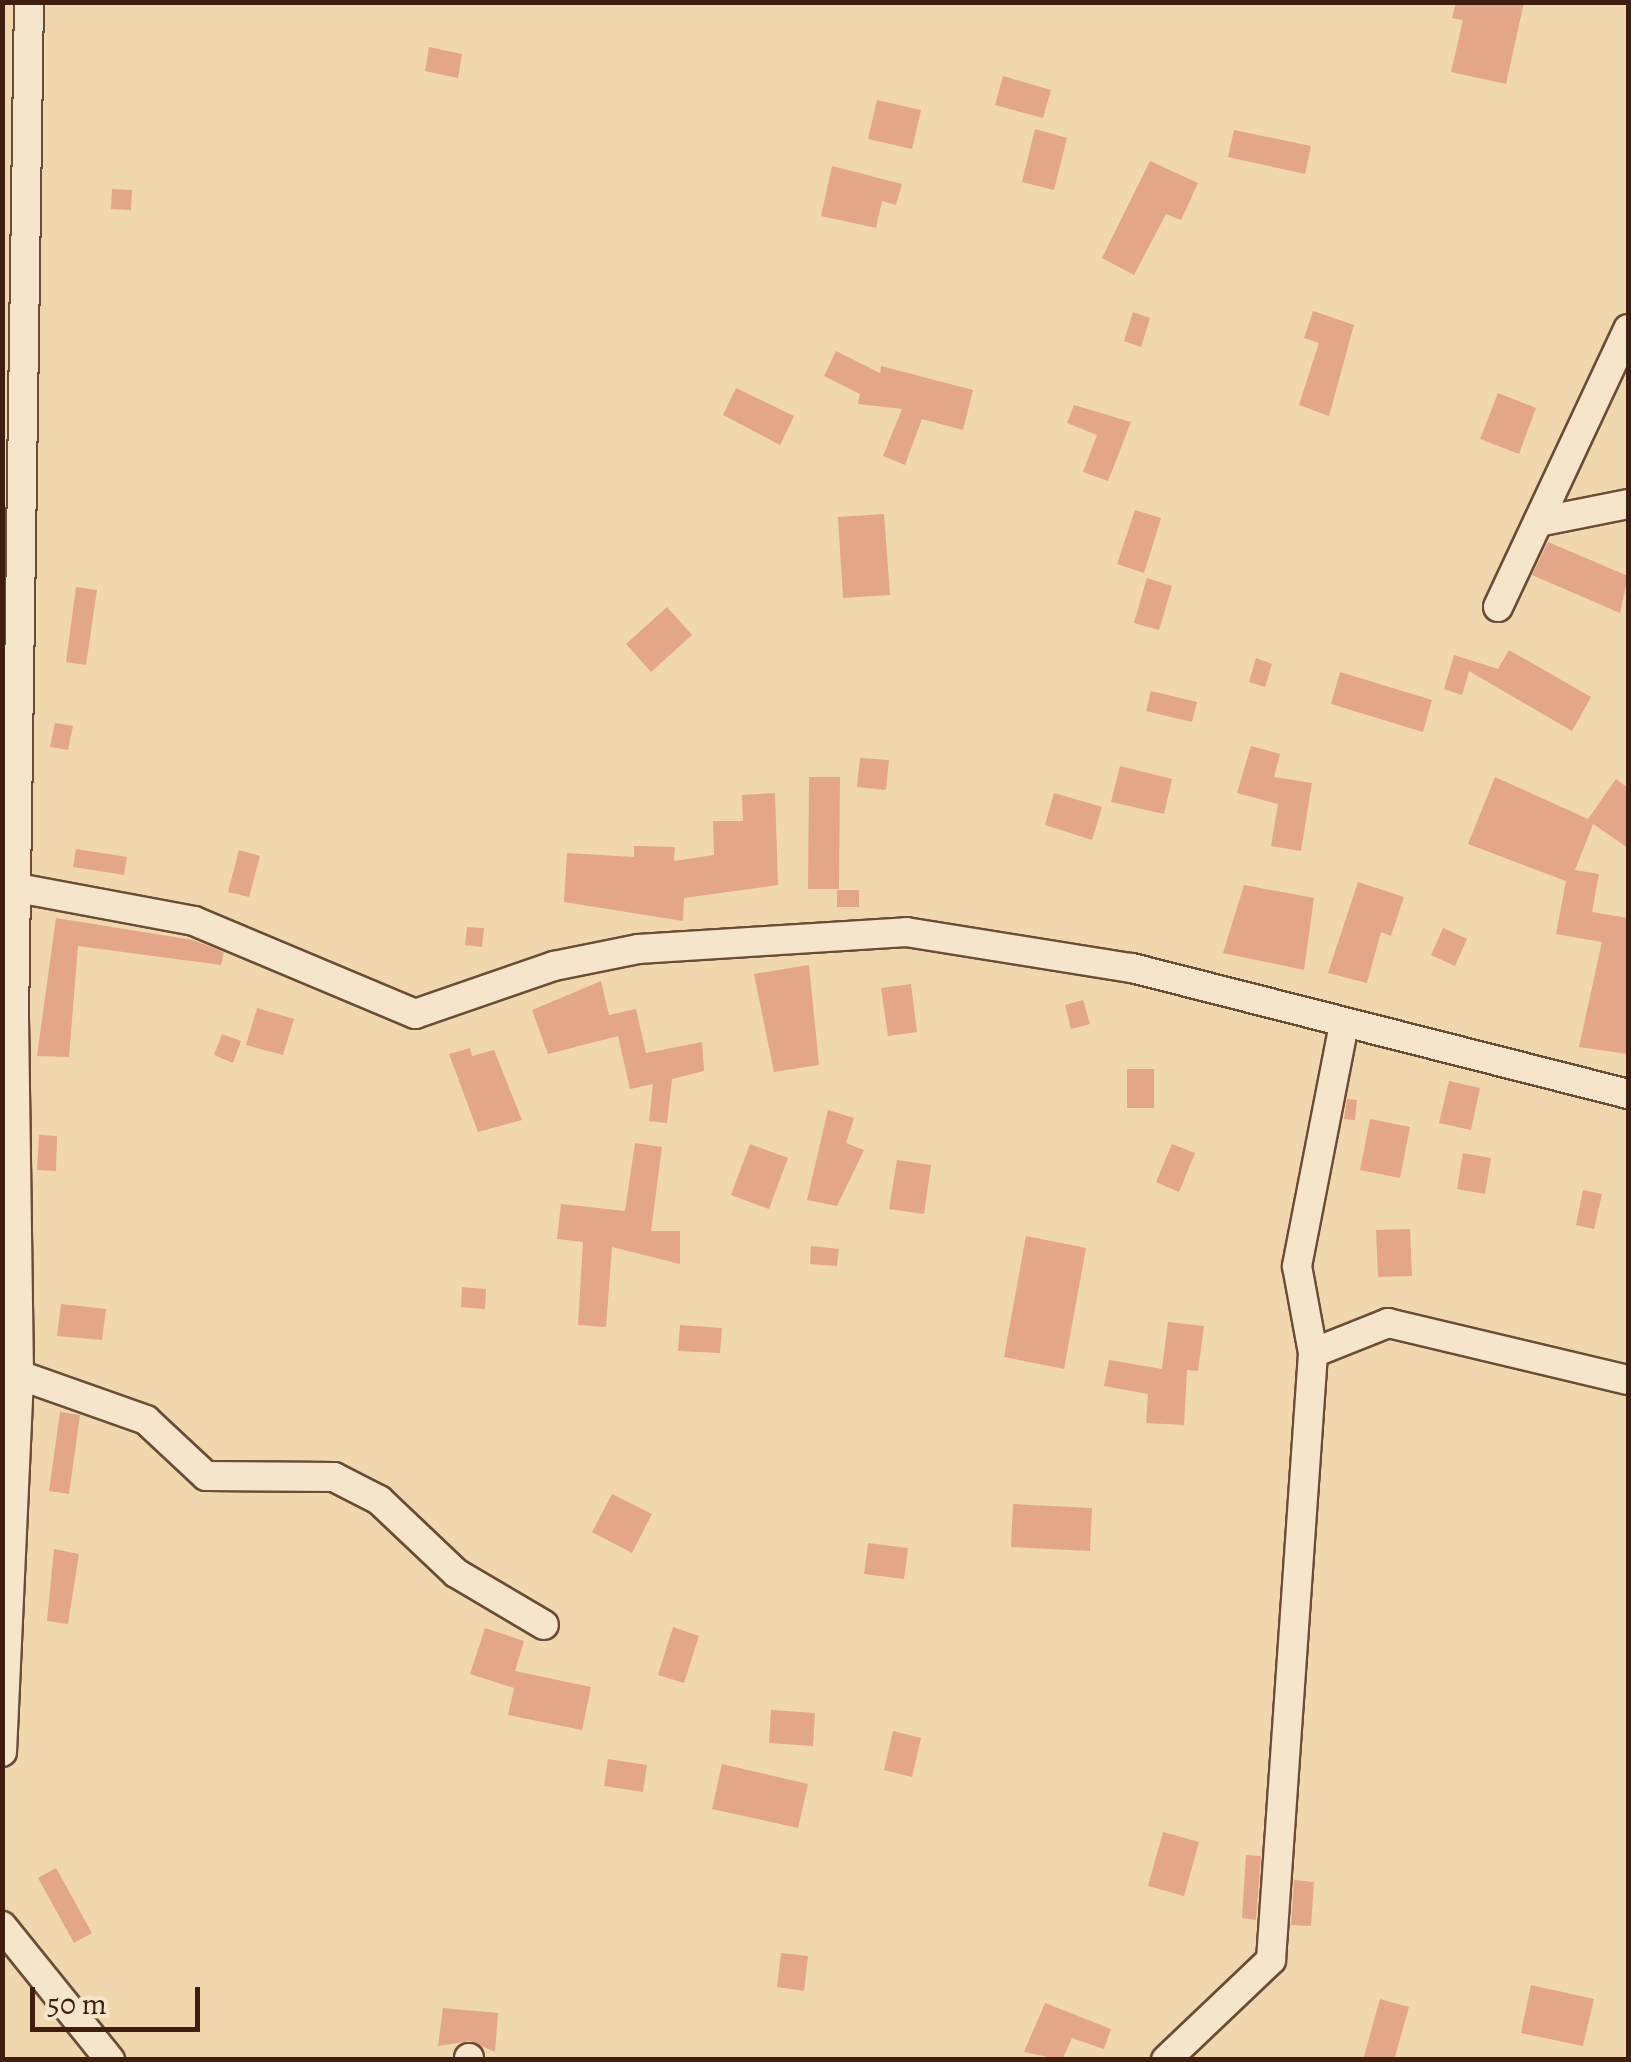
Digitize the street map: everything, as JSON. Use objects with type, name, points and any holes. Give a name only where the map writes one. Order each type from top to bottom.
[{"type":"street","points":[[2,1752],[19,1375],[8,1018],[18,888],[29,2]]},
{"type":"street","points":[[1498,607],[1628,329]]},
{"type":"street","points":[[1538,522],[1628,504]]},
{"type":"street","points":[[18,888],[194,921],[416,1014],[554,966],[638,949],[906,932],[1132,968],[1628,1094]]},
{"type":"street","points":[[1166,2060],[1272,1960],[1313,1353],[1297,1266],[1344,1024]]},
{"type":"street","points":[[1313,1353],[1388,1323],[1628,1380]]},
{"type":"street","points":[[19,1375],[146,1420],[206,1476],[334,1477],[378,1500],[456,1573],[544,1626]]},
{"type":"street","points":[[2,1926],[110,2060]]},
{"type":"building","points":[[1456,2],[1524,2],[1506,84],[1451,72],[1463,20],[1452,18]]},
{"type":"building","points":[[429,47],[462,54],[458,78],[425,71]]},
{"type":"building","points":[[1003,76],[1051,90],[1043,118],[995,105]]},
{"type":"building","points":[[877,100],[921,110],[912,149],[868,139]]},
{"type":"building","points":[[1035,129],[1067,138],[1054,190],[1022,182]]},
{"type":"building","points":[[1234,130],[1311,146],[1305,174],[1228,157]]},
{"type":"building","points":[[1150,161],[1198,183],[1181,220],[1166,214],[1134,275],[1102,258]]},
{"type":"building","points":[[832,166],[902,184],[896,205],[882,201],[876,228],[821,216]]},
{"type":"building","points":[[112,189],[132,190],[131,210],[111,209]]},
{"type":"building","points":[[1313,311],[1354,325],[1329,416],[1299,405],[1319,343],[1304,338]]},
{"type":"building","points":[[1133,312],[1150,318],[1141,347],[1124,341]]},
{"type":"building","points":[[836,351],[880,373],[881,366],[973,390],[963,430],[922,419],[905,465],[883,456],[902,409],[858,404],[860,394],[824,376]]},
{"type":"building","points":[[736,388],[794,416],[780,445],[723,415]]},
{"type":"building","points":[[1498,393],[1536,408],[1519,454],[1480,439]]},
{"type":"building","points":[[1074,405],[1131,422],[1108,481],[1083,472],[1097,435],[1067,423]]},
{"type":"building","points":[[1135,510],[1161,518],[1144,573],[1117,564]]},
{"type":"building","points":[[884,514],[890,595],[843,598],[838,517]]},
{"type":"building","points":[[1548,542],[1628,576],[1620,613],[1532,575]]},
{"type":"building","points":[[1147,578],[1172,586],[1159,630],[1134,623]]},
{"type":"building","points":[[76,587],[97,590],[86,665],[66,662]]},
{"type":"building","points":[[667,607],[692,635],[651,672],[626,644]]},
{"type":"building","points":[[1509,650],[1591,697],[1572,731],[1469,671],[1462,695],[1444,689],[1454,655],[1498,669]]},
{"type":"building","points":[[1256,658],[1272,664],[1265,687],[1249,682]]},
{"type":"building","points":[[1340,672],[1432,700],[1423,732],[1331,704]]},
{"type":"building","points":[[1151,691],[1197,702],[1192,722],[1146,711]]},
{"type":"building","points":[[55,723],[73,726],[68,750],[50,747]]},
{"type":"building","points":[[1251,746],[1280,754],[1274,777],[1312,783],[1301,851],[1271,846],[1278,804],[1237,793]]},
{"type":"building","points":[[860,758],[889,760],[886,790],[857,787]]},
{"type":"building","points":[[1120,766],[1172,779],[1164,814],[1111,802]]},
{"type":"building","points":[[809,777],[840,777],[839,889],[808,889]]},
{"type":"building","points":[[1495,777],[1588,819],[1616,779],[1628,788],[1628,848],[1593,824],[1575,870],[1599,874],[1592,912],[1628,918],[1628,1054],[1579,1047],[1602,942],[1556,934],[1566,881],[1468,844]]},
{"type":"building","points":[[775,793],[778,885],[684,898],[683,921],[564,902],[567,853],[634,857],[634,846],[675,847],[674,861],[714,855],[713,821],[743,821],[742,795]]},
{"type":"building","points":[[1054,793],[1102,807],[1092,840],[1045,825]]},
{"type":"building","points":[[76,849],[127,857],[124,875],[73,867]]},
{"type":"building","points":[[239,850],[260,856],[249,897],[228,892]]},
{"type":"building","points":[[1358,882],[1404,897],[1391,936],[1381,932],[1367,983],[1328,973]]},
{"type":"building","points":[[1244,885],[1314,898],[1304,970],[1223,953]]},
{"type":"building","points":[[837,890],[859,890],[859,907],[837,907]]},
{"type":"building","points":[[56,918],[193,940],[224,952],[221,965],[78,946],[69,1057],[37,1056]]},
{"type":"building","points":[[467,927],[484,928],[482,947],[465,945]]},
{"type":"building","points":[[1443,928],[1467,939],[1455,966],[1431,955]]},
{"type":"building","points":[[809,965],[819,1065],[774,1072],[754,974]]},
{"type":"building","points":[[601,981],[609,1015],[636,1009],[646,1053],[702,1042],[704,1071],[672,1079],[667,1123],[649,1121],[653,1084],[630,1089],[618,1036],[548,1054],[532,1010]]},
{"type":"building","points":[[911,984],[917,1032],[888,1036],[881,988]]},
{"type":"building","points":[[1083,1000],[1090,1024],[1071,1029],[1065,1005]]},
{"type":"building","points":[[257,1008],[294,1019],[283,1055],[246,1045]]},
{"type":"building","points":[[222,1034],[241,1041],[233,1063],[214,1055]]},
{"type":"building","points":[[470,1048],[472,1056],[494,1050],[522,1120],[478,1132],[449,1054]]},
{"type":"building","points":[[1127,1069],[1154,1069],[1154,1108],[1127,1108]]},
{"type":"building","points":[[1449,1081],[1480,1088],[1471,1130],[1439,1123]]},
{"type":"building","points":[[1347,1099],[1357,1100],[1355,1120],[1344,1119]]},
{"type":"building","points":[[828,1110],[854,1118],[846,1143],[864,1150],[837,1206],[807,1200]]},
{"type":"building","points":[[1370,1119],[1410,1127],[1400,1178],[1360,1170]]},
{"type":"building","points":[[39,1135],[57,1136],[56,1171],[37,1170]]},
{"type":"building","points":[[635,1143],[662,1147],[651,1231],[680,1231],[680,1264],[612,1247],[606,1327],[578,1325],[583,1242],[557,1239],[561,1204],[625,1211]]},
{"type":"building","points":[[750,1144],[788,1158],[769,1209],[731,1195]]},
{"type":"building","points":[[1172,1144],[1195,1153],[1179,1192],[1156,1182]]},
{"type":"building","points":[[1463,1153],[1491,1158],[1485,1194],[1457,1189]]},
{"type":"building","points":[[897,1160],[931,1165],[924,1214],[889,1209]]},
{"type":"building","points":[[1583,1190],[1602,1194],[1594,1229],[1576,1225]]},
{"type":"building","points":[[1410,1229],[1412,1276],[1378,1277],[1376,1230]]},
{"type":"building","points":[[1026,1236],[1086,1248],[1064,1369],[1004,1357]]},
{"type":"building","points":[[811,1246],[839,1249],[837,1266],[810,1264]]},
{"type":"building","points":[[462,1287],[486,1289],[485,1309],[461,1307]]},
{"type":"building","points":[[61,1304],[106,1309],[102,1340],[57,1336]]},
{"type":"building","points":[[1168,1322],[1204,1326],[1198,1371],[1187,1370],[1184,1425],[1146,1423],[1148,1394],[1104,1386],[1109,1360],[1162,1369]]},
{"type":"building","points":[[680,1325],[722,1328],[720,1353],[678,1351]]},
{"type":"building","points":[[60,1412],[80,1415],[69,1494],[49,1491]]},
{"type":"building","points":[[612,1494],[652,1514],[632,1553],[592,1532]]},
{"type":"building","points":[[1013,1504],[1092,1508],[1090,1551],[1011,1547]]},
{"type":"building","points":[[868,1543],[908,1548],[904,1579],[864,1574]]},
{"type":"building","points":[[54,1549],[79,1554],[68,1624],[47,1621]]},
{"type":"building","points":[[673,1627],[699,1636],[684,1683],[658,1675]]},
{"type":"building","points":[[485,1628],[524,1641],[515,1671],[591,1687],[582,1730],[508,1715],[514,1688],[470,1674]]},
{"type":"building","points":[[771,1710],[815,1713],[813,1746],[769,1743]]},
{"type":"building","points":[[893,1731],[921,1738],[912,1777],[884,1770]]},
{"type":"building","points":[[608,1759],[647,1765],[643,1792],[604,1786]]},
{"type":"building","points":[[722,1764],[808,1784],[798,1828],[712,1809]]},
{"type":"building","points":[[1163,1832],[1199,1842],[1184,1896],[1148,1886]]},
{"type":"building","points":[[1246,1855],[1261,1856],[1256,1920],[1242,1918]]},
{"type":"building","points":[[56,1868],[92,1933],[74,1943],[38,1878]]},
{"type":"building","points":[[1294,1880],[1314,1882],[1311,1926],[1291,1925]]},
{"type":"building","points":[[781,1953],[808,1956],[804,1991],[777,1987]]},
{"type":"building","points":[[1531,1985],[1594,1999],[1583,2046],[1521,2033]]},
{"type":"building","points":[[1380,1999],[1409,2007],[1394,2060],[1363,2060]]},
{"type":"building","points":[[1045,2003],[1111,2029],[1104,2049],[1072,2038],[1062,2060],[1024,2052]]},
{"type":"building","points":[[443,2008],[498,2013],[495,2052],[470,2041],[438,2046]]}]
